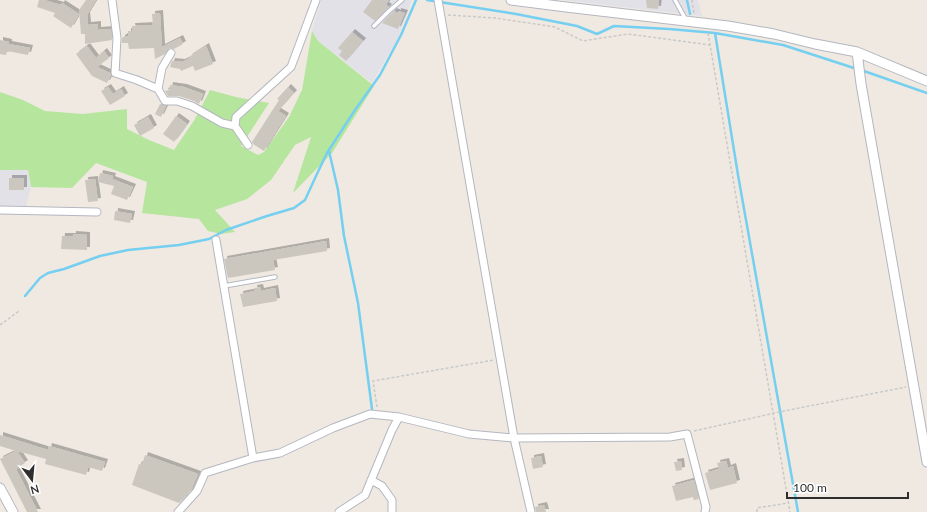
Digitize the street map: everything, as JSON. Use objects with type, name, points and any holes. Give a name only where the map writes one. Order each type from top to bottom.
[{"type":"street","points":[[112,0],[117,38],[115,73],[158,89],[165,101],[177,101],[192,106],[222,123],[235,126]]},
{"type":"street","points":[[248,145],[235,126],[236,118],[291,67],[316,0]]},
{"type":"street","points":[[511,0],[566,4],[728,26],[774,34],[815,44],[927,81]]},
{"type":"street","points":[[439,3],[514,438],[531,512]]},
{"type":"street","points":[[158,89],[162,68],[171,53]]},
{"type":"street","points":[[857,57],[927,462]]},
{"type":"street","points":[[0,210],[97,212]]},
{"type":"street","points":[[216,240],[253,458]]},
{"type":"street","points":[[178,512],[197,491],[205,473],[253,458],[280,453],[333,428],[370,414],[399,417],[469,434],[514,438],[670,437],[687,434],[706,507],[705,512]]},
{"type":"street","points":[[338,512],[365,495],[392,430],[399,417]]},
{"type":"street","points":[[371,480],[382,486],[392,500],[392,512]]},
{"type":"street","points":[[0,488],[13,512]]},
{"type":"lane","points":[[374,26],[402,0]]},
{"type":"lane","points":[[675,0],[691,22]]},
{"type":"lane","points":[[224,286],[275,277]]},
{"type":"path","points":[[691,22],[692,0]]},
{"type":"path","points":[[441,14],[495,18],[555,26],[583,41],[628,34],[710,45]]},
{"type":"path","points":[[708,32],[790,512]]},
{"type":"path","points":[[0,325],[19,311]]},
{"type":"path","points":[[377,407],[373,380],[500,359]]},
{"type":"path","points":[[687,434],[702,429],[784,410],[914,386]]},
{"type":"path","points":[[757,512],[756,508],[788,503]]},
{"type":"shaded area","points":[[321,0],[412,0],[397,40],[372,83],[318,41],[312,31]]},
{"type":"shaded area","points":[[563,0],[698,0],[702,16]]},
{"type":"shaded area","points":[[1,170],[28,170],[31,187],[24,214],[0,213]]},
{"type":"green space","points":[[312,31],[318,41],[374,86],[332,153],[293,193],[311,137],[295,145],[271,180],[247,199],[215,210],[235,232],[221,234],[208,231],[199,219],[142,213],[147,182],[96,163],[72,188],[31,187],[28,170],[0,171],[0,92],[23,100],[45,111],[83,114],[127,109],[127,129],[174,150],[195,119],[210,90],[236,97],[269,103],[241,146],[258,155],[264,152],[289,117],[302,90]]},
{"type":"building","points":[[39,0],[61,5],[62,3],[79,14],[71,28],[53,16],[55,13],[37,7]]},
{"type":"building","points":[[86,0],[96,0],[87,15],[88,25],[98,24],[98,30],[111,29],[112,40],[85,44],[85,34],[81,34],[79,10]]},
{"type":"building","points":[[372,0],[389,0],[386,5],[389,7],[375,21],[363,12]]},
{"type":"building","points":[[646,0],[659,0],[658,9],[647,8]]},
{"type":"building","points":[[394,11],[398,13],[398,11],[405,13],[398,29],[382,23]]},
{"type":"building","points":[[160,13],[162,47],[180,38],[183,44],[174,49],[169,48],[165,54],[155,59],[154,48],[129,49],[128,43],[122,43],[122,38],[128,36],[128,31],[133,31],[132,26],[153,25],[152,14]]},
{"type":"building","points":[[352,32],[363,41],[346,61],[339,55],[342,51],[338,48]]},
{"type":"building","points":[[0,40],[9,42],[9,44],[30,48],[28,55],[7,51],[6,55],[0,54]]},
{"type":"building","points":[[87,46],[96,58],[104,51],[109,58],[97,67],[110,73],[111,75],[107,83],[92,76],[76,54]]},
{"type":"building","points":[[206,46],[213,64],[195,71],[193,66],[181,71],[180,69],[170,67],[172,61],[182,62]]},
{"type":"building","points":[[170,85],[184,87],[203,94],[199,104],[179,96],[168,96],[165,91],[169,90]]},
{"type":"building","points":[[108,87],[113,94],[121,89],[125,96],[110,105],[101,91]]},
{"type":"building","points":[[288,87],[294,93],[278,111],[286,116],[264,151],[252,142],[279,100],[277,99]]},
{"type":"building","points":[[160,104],[166,106],[161,117],[155,114]]},
{"type":"building","points":[[176,116],[187,124],[174,142],[163,134]]},
{"type":"building","points":[[148,117],[154,128],[140,136],[134,125]]},
{"type":"building","points":[[100,173],[113,176],[112,179],[133,187],[127,200],[111,194],[114,186],[98,182]]},
{"type":"building","points":[[9,178],[24,178],[24,190],[9,190]]},
{"type":"building","points":[[95,179],[98,201],[88,202],[85,180]]},
{"type":"building","points":[[115,211],[132,214],[130,223],[114,220]]},
{"type":"building","points":[[73,234],[87,235],[87,250],[61,249],[62,236],[73,236]]},
{"type":"building","points":[[326,241],[327,251],[273,260],[275,270],[228,278],[224,259]]},
{"type":"building","points":[[260,287],[261,291],[275,288],[277,301],[243,307],[240,294],[255,291],[254,288]]},
{"type":"building","points":[[0,435],[48,450],[49,446],[105,462],[102,471],[88,467],[86,475],[45,464],[46,459],[17,451],[25,463],[16,469],[38,512],[27,512],[0,459],[16,451],[0,446]]},
{"type":"building","points":[[145,455],[198,474],[191,490],[179,503],[132,485],[139,464],[142,465]]},
{"type":"building","points":[[541,456],[543,467],[533,469],[531,458]]},
{"type":"building","points":[[681,461],[682,470],[676,471],[674,462]]},
{"type":"building","points":[[726,461],[728,468],[733,466],[737,483],[710,490],[705,473],[719,469],[717,463]]},
{"type":"building","points":[[694,480],[699,499],[694,500],[693,497],[676,501],[672,486]]},
{"type":"building","points":[[544,505],[546,512],[536,512],[535,507]]},
{"type":"waterway","points":[[25,296],[40,278],[48,273],[100,256],[128,250],[179,245],[209,239],[226,230],[294,208],[305,200],[327,153],[380,75],[401,35],[416,0]]},
{"type":"waterway","points":[[427,0],[516,14],[577,26],[597,34],[614,26],[715,33],[783,45],[857,69]]},
{"type":"waterway","points":[[687,0],[690,14]]},
{"type":"waterway","points":[[715,33],[738,175],[798,512]]},
{"type":"waterway","points":[[861,70],[927,93]]},
{"type":"waterway","points":[[329,151],[338,190],[344,236],[358,303],[372,409]]}]
